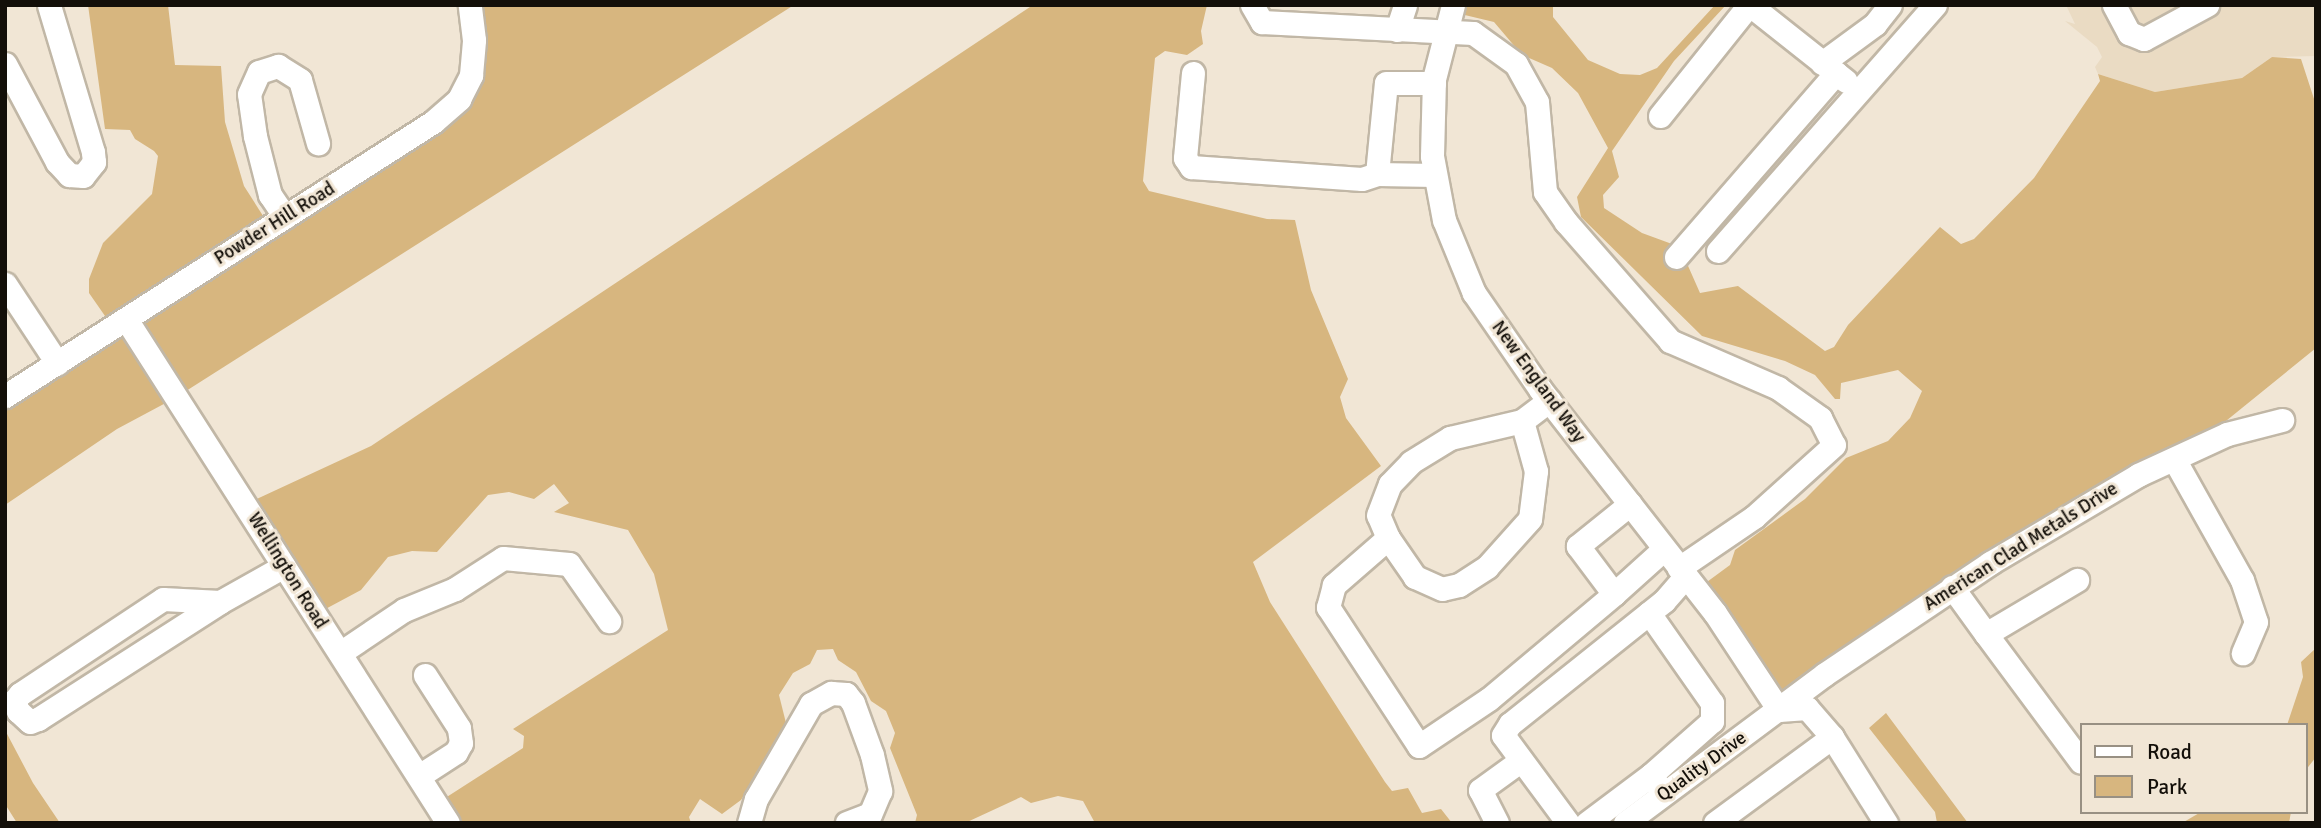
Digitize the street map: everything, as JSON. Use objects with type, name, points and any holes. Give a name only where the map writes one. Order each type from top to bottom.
[{"type":"street","points":[[5,64],[57,162],[69,175],[83,176],[94,162],[93,152],[49,5]]},
{"type":"street","name":"Powder Hill Road","points":[[5,396],[387,153],[459,99],[471,75],[474,40],[470,5]]},
{"type":"street","points":[[1397,30],[1405,5]]},
{"type":"street","name":"New England Way","points":[[1453,5],[1444,32],[1434,83],[1432,156],[1444,220],[1474,293],[1549,401],[1682,572],[1779,710]]},
{"type":"street","points":[[1660,116],[1750,5],[1859,91]]},
{"type":"street","points":[[1676,257],[1829,68],[1875,24],[1890,5]]},
{"type":"street","points":[[1717,251],[1935,5]]},
{"type":"street","points":[[2114,5],[2129,33],[2144,39],[2207,5]]},
{"type":"street","points":[[1257,14],[1397,30],[1473,33],[1516,64],[1538,102],[1545,192],[1566,222],[1670,341],[1778,388],[1820,418],[1834,445],[1754,517],[1682,572],[1649,613],[1510,724],[1503,735],[1568,823]]},
{"type":"street","points":[[285,216],[270,195],[255,136],[249,94],[259,72],[278,66],[293,71],[300,80],[318,143]]},
{"type":"street","points":[[1193,73],[1185,158],[1191,167],[1362,179],[1377,174],[1435,175]]},
{"type":"street","points":[[1377,174],[1386,83],[1395,80],[1434,83]]},
{"type":"street","points":[[5,284],[57,363]]},
{"type":"street","name":"Wellington Road","points":[[127,319],[448,823]]},
{"type":"street","points":[[1522,421],[1536,471],[1530,519],[1487,567],[1459,585],[1442,589],[1415,577],[1388,538],[1378,515],[1390,484],[1412,462],[1450,439],[1522,421],[1549,401]]},
{"type":"street","name":"American Clad Metals Drive","points":[[1779,710],[1952,587],[2174,459],[2227,434],[2283,420]]},
{"type":"street","points":[[2174,459],[2242,580],[2256,622],[2244,653]]},
{"type":"street","points":[[1614,594],[1578,546],[1630,504]]},
{"type":"street","points":[[1388,538],[1334,585],[1328,607],[1419,746],[1489,699],[1664,549]]},
{"type":"street","points":[[340,653],[404,610],[455,589],[503,558],[569,564],[610,621]]},
{"type":"street","points":[[220,602],[163,598],[28,688],[14,701],[18,712],[30,722],[38,719],[220,602],[284,566]]},
{"type":"street","points":[[1986,634],[2077,580]]},
{"type":"street","points":[[1952,587],[2080,761]]},
{"type":"street","points":[[1587,823],[1651,775],[1712,721],[1712,703],[1649,613]]},
{"type":"street","points":[[419,776],[456,752],[461,743],[459,727],[425,675]]},
{"type":"street","points":[[751,822],[756,799],[811,704],[831,693],[846,694],[853,703],[872,755],[880,791],[870,814],[847,823]]},
{"type":"street","points":[[1779,710],[1807,708],[1832,737],[1886,823]]},
{"type":"street","name":"Quality Drive","points":[[1634,820],[1779,710]]},
{"type":"street","points":[[1715,823],[1832,737]]},
{"type":"street","points":[[1497,823],[1480,790],[1520,761]]},
{"type":"street","points":[[1651,775],[1664,795]]},
{"type":"shaded area","points":[[2066,5],[2316,5],[2316,56],[2272,57],[2242,78],[2155,92],[2098,74],[2095,67],[2102,57],[2097,47],[2065,21],[2075,24]]},
{"type":"green space","points":[[88,5],[168,5],[175,65],[221,66],[225,122],[244,186],[265,219],[458,99],[472,5],[794,5],[175,398],[117,429],[5,505],[5,395],[112,326],[89,293],[89,279],[103,243],[152,194],[158,156],[135,139],[130,130],[105,129]]},
{"type":"green space","points":[[1033,5],[1207,5],[1201,31],[1203,44],[1187,55],[1165,51],[1155,58],[1143,181],[1149,191],[1267,219],[1295,220],[1311,290],[1348,379],[1340,397],[1346,418],[1381,466],[1253,562],[1270,602],[1385,782],[1392,791],[1408,788],[1422,813],[1441,809],[1452,823],[1095,823],[1083,801],[1058,796],[1031,803],[1021,797],[965,823],[915,823],[917,815],[890,748],[895,733],[886,711],[871,701],[856,672],[838,660],[833,649],[817,650],[810,664],[793,673],[779,695],[787,727],[741,800],[722,814],[700,799],[689,817],[691,823],[435,823],[439,802],[523,748],[524,736],[513,729],[668,630],[654,574],[628,530],[554,512],[569,503],[554,484],[534,499],[509,492],[488,495],[437,552],[412,551],[388,557],[361,590],[318,613],[248,503],[371,446]]},
{"type":"green space","points":[[1448,5],[1553,5],[1553,17],[1588,60],[1620,74],[1640,75],[1657,68],[1715,5],[1726,5],[1674,61],[1612,151],[1619,177],[1603,195],[1604,208],[1642,233],[1672,244],[1685,259],[1700,293],[1738,286],[1825,351],[1834,347],[1848,325],[1940,227],[1961,244],[1974,239],[2034,178],[2100,81],[2098,74],[2155,92],[2242,78],[2272,57],[2301,59],[2316,105],[2316,348],[2200,442],[1786,692],[1770,695],[1696,590],[1730,565],[1735,550],[1805,499],[1846,458],[1888,441],[1910,418],[1922,391],[1898,370],[1841,383],[1840,399],[1835,399],[1815,375],[1785,361],[1702,336],[1581,217],[1577,197],[1608,148],[1578,93],[1552,68],[1522,55],[1494,22],[1448,11]]},
{"type":"green space","points":[[2316,648],[2316,757],[2307,768],[2307,723],[2288,723],[2303,677],[2301,662]]},
{"type":"green space","points":[[1886,713],[1968,823],[1937,823],[1935,812],[1869,728]]},
{"type":"green space","points":[[5,730],[33,783],[60,823],[17,823],[5,804]]},
{"type":"green space","points":[[2198,814],[2291,814],[2289,823],[2182,823]]}]
